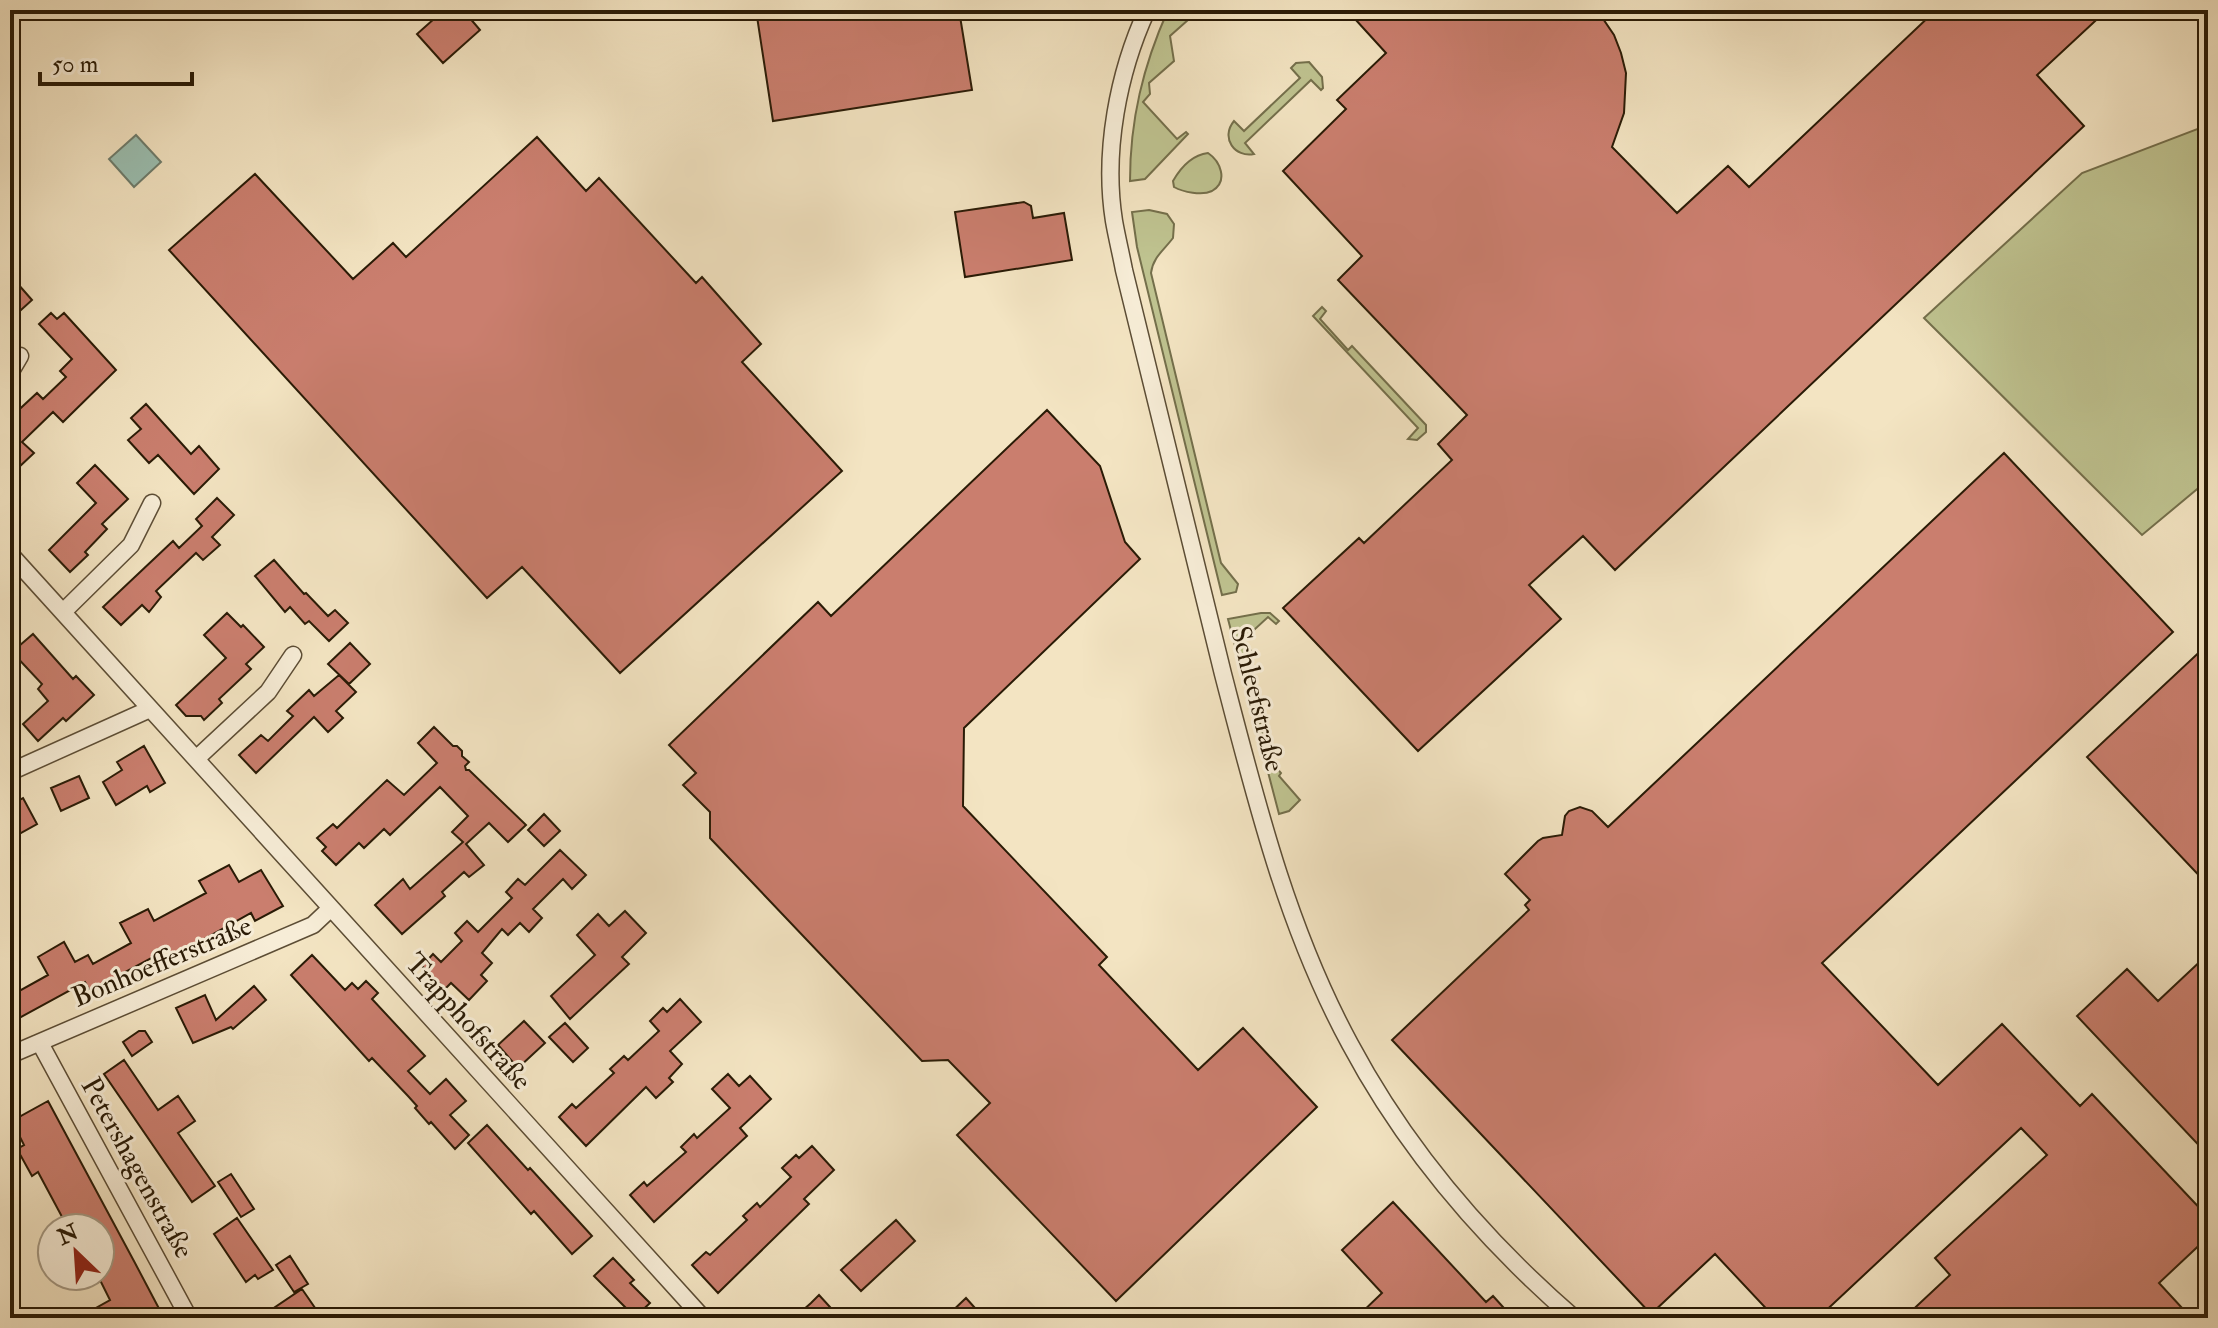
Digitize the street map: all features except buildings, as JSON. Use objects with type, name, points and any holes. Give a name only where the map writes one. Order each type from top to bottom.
[{"type":"street","name":"Schleefstraße","points":[[1147,10],[1119,90],[1112,156],[1114,220],[1214,640],[1252,788],[1284,894],[1349,1044],[1397,1123],[1472,1221],[1508,1259],[1574,1318]]},
{"type":"street","points":[[10,373],[20,356]]},
{"type":"street","points":[[63,612],[131,545],[152,503]]},
{"type":"street","name":"Trapphofstraße","points":[[10,554],[703,1318]]},
{"type":"street","points":[[196,759],[268,692],[293,655]]},
{"type":"street","points":[[10,772],[150,709]]},
{"type":"street","name":"Bonhoefferstraße","points":[[10,1055],[313,925],[330,909]]},
{"type":"street","name":"Petershagenstraße","points":[[40,1043],[189,1318]]},
{"type":"green space","points":[[1168,10],[1197,12],[1170,36],[1174,61],[1149,83],[1150,94],[1143,102],[1177,139],[1186,132],[1188,134],[1145,179],[1130,181],[1135,115],[1152,52]]},
{"type":"green space","points":[[1309,62],[1322,77],[1323,88],[1321,90],[1311,80],[1245,143],[1254,154],[1236,150],[1229,140],[1234,121],[1244,131],[1300,78],[1291,68],[1296,63]]},
{"type":"green space","points":[[2208,122],[2208,480],[2142,535],[1924,318],[2082,173],[2203,127]]},
{"type":"green space","points":[[1208,153],[1221,171],[1217,187],[1198,193],[1174,187],[1173,181],[1183,167],[1197,156]]},
{"type":"green space","points":[[1149,210],[1167,214],[1174,224],[1173,238],[1156,258],[1151,273],[1221,563],[1238,584],[1236,592],[1222,595],[1137,247],[1132,212]]},
{"type":"green space","points":[[1322,307],[1326,311],[1320,319],[1348,350],[1352,346],[1426,425],[1426,432],[1417,440],[1408,439],[1418,428],[1313,316]]},
{"type":"green space","points":[[1270,613],[1279,621],[1276,624],[1268,617],[1243,640],[1253,653],[1244,663],[1270,760],[1300,800],[1289,811],[1279,814],[1228,619]]},
{"type":"shaded area","points":[[136,135],[161,162],[134,187],[109,159]]}]
